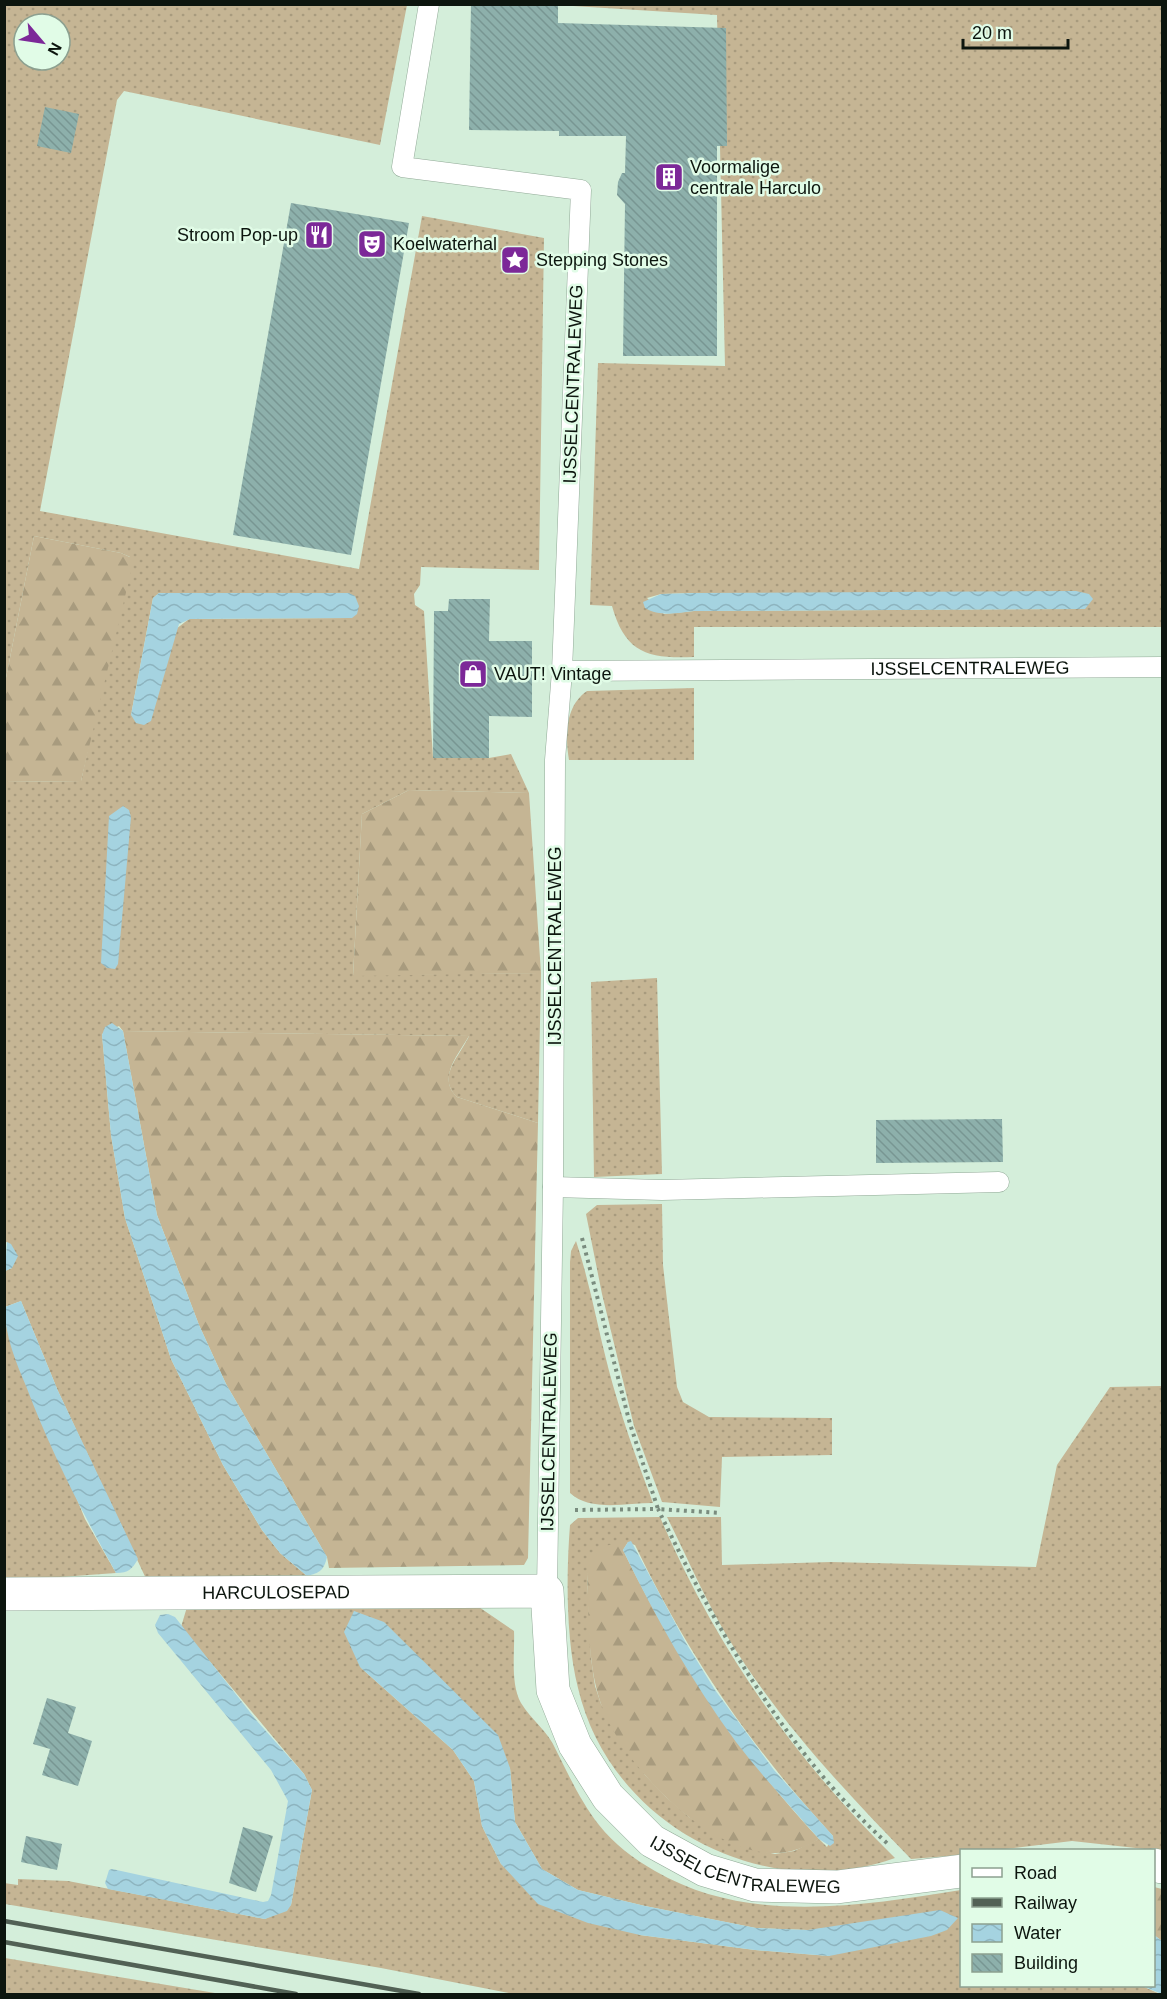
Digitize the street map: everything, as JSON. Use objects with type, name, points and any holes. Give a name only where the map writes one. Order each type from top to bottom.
[{"type":"street","name":"IJSSELCENTRALEWEG","points":[[547,1591],[553,1690],[575,1745],[608,1797],[652,1841],[705,1870],[755,1885],[837,1887],[960,1871]]},
{"type":"street","name":"HARCULOSEPAD","points":[[4,1594],[547,1591]]},
{"type":"lane","name":"IJSSELCENTRALEWEG","points":[[429,4],[402,167],[580,190],[562,671],[555,760],[562,1187],[548,1511],[547,1591]]},
{"type":"lane","name":"IJSSELCENTRALEWEG","points":[[562,671],[1162,667]]},
{"type":"lane","points":[[562,1187],[662,1190],[999,1182]]},
{"type":"path","points":[[562,1187],[586,1256],[630,1424],[658,1509],[711,1613],[753,1683],[833,1788],[865,1823],[923,1877]]},
{"type":"path","points":[[548,1511],[658,1509],[721,1513]]},
{"type":"green space","points":[[5,5],[407,5],[380,145],[124,91],[117,100],[40,511],[359,569],[422,216],[544,238],[539,570],[421,567],[420,585],[414,594],[415,605],[424,611],[433,758],[489,758],[511,754],[529,793],[409,790],[362,814],[353,975],[541,973],[538,1123],[457,1097],[451,1089],[449,1074],[469,1036],[123,1031],[119,1026],[102,1034],[111,1135],[125,1218],[171,1359],[223,1465],[262,1530],[280,1553],[307,1576],[149,1585],[58,1391],[21,1301],[5,1307],[5,1271],[12,1268],[7,1242],[4,1243],[5,782],[81,781],[130,557],[121,553],[34,536],[5,683]],"holes":[[[159,593],[349,593],[351,618],[189,619],[176,629],[131,715],[153,598]]]},
{"type":"green space","points":[[557,5],[1162,5],[1162,627],[694,627],[694,657],[678,657],[651,654],[641,650],[624,634],[612,606],[590,605],[598,363],[725,366],[717,15]],"holes":[[[661,594],[773,594],[1085,609],[694,611],[664,614],[647,598]]]},
{"type":"green space","points":[[34,536],[121,553],[134,559],[81,781],[5,782],[5,683]]},
{"type":"green space","points":[[694,688],[694,760],[569,760],[568,722],[574,705],[587,691]]},
{"type":"green space","points":[[409,790],[529,793],[541,973],[353,976],[362,814]]},
{"type":"green space","points":[[657,978],[662,1174],[594,1177],[591,982]]},
{"type":"green space","points":[[123,1031],[469,1036],[451,1066],[449,1082],[451,1090],[457,1097],[538,1123],[528,1558],[524,1565],[329,1568],[327,1557],[226,1384],[199,1325],[157,1215]]},
{"type":"green space","points":[[662,1204],[663,1265],[677,1387],[683,1402],[709,1417],[832,1418],[832,1455],[722,1457],[720,1507],[662,1502],[634,1426],[602,1294],[586,1214],[597,1205]]},
{"type":"green space","points":[[576,1241],[618,1401],[653,1503],[598,1505],[578,1499],[570,1493],[570,1262],[571,1251]]},
{"type":"green space","points":[[4,1320],[85,1519],[116,1573],[5,1581]]},
{"type":"green space","points":[[1162,1386],[1162,1855],[1155,1849],[1072,1841],[1005,1849],[960,1849],[960,1855],[911,1859],[813,1753],[767,1696],[719,1622],[667,1517],[721,1517],[722,1565],[831,1562],[1036,1567],[1057,1465],[1110,1387]]},
{"type":"green space","points":[[660,1517],[706,1611],[760,1699],[823,1781],[895,1858],[845,1870],[795,1871],[746,1861],[700,1842],[658,1815],[623,1779],[595,1737],[574,1669],[569,1629],[568,1565],[570,1525],[578,1518]],"holes":[[[628,1542],[635,1545],[677,1624],[723,1698],[774,1768],[833,1836],[827,1847],[819,1839],[794,1851],[775,1854],[741,1846],[689,1817],[645,1775],[601,1704],[595,1686],[591,1658],[587,1574]]]},
{"type":"green space","points":[[628,1542],[623,1550],[643,1590],[710,1702],[735,1738],[789,1806],[819,1839],[798,1849],[776,1853],[749,1850],[722,1839],[695,1822],[670,1801],[626,1751],[610,1725],[596,1685],[589,1638],[587,1574],[589,1560],[597,1547]]},
{"type":"green space","points":[[473,1603],[514,1631],[514,1677],[521,1703],[553,1743],[576,1789],[593,1816],[618,1845],[655,1871],[691,1888],[728,1899],[766,1905],[805,1907],[844,1905],[960,1890],[960,1987],[1144,1987],[1160,1994],[514,1994],[381,1968],[5,1904],[4,1883],[18,1885],[18,1879],[68,1881],[265,1919],[291,1905],[312,1790],[304,1774],[181,1627],[187,1607]],"holes":[[[360,1667],[510,1768],[515,1822],[542,1869],[578,1890],[756,1928],[808,1930],[861,1924],[829,1956],[755,1950],[640,1935],[501,1864],[482,1826],[474,1781],[453,1750]]]},
{"type":"green space","points":[[1155,1887],[1162,1889],[1162,1941],[1155,1936]]},
{"type":"green space","points":[[5,1958],[221,1994],[5,1994]]},
{"type":"water","points":[[1076,591],[1089,594],[1093,599],[1085,609],[694,611],[669,614],[651,611],[645,608],[643,602],[661,594],[694,593]]},
{"type":"water","points":[[159,593],[349,593],[355,596],[359,606],[357,614],[352,618],[190,619],[179,624],[151,721],[144,725],[136,723],[131,715],[153,598]]},
{"type":"water","points":[[123,806],[129,810],[131,817],[118,964],[115,969],[107,968],[101,963],[109,816]]},
{"type":"water","points":[[112,1023],[123,1031],[157,1215],[199,1325],[226,1384],[327,1557],[323,1568],[315,1574],[307,1576],[280,1553],[262,1530],[223,1465],[171,1359],[125,1218],[111,1135],[102,1035],[105,1027]]},
{"type":"water","points":[[7,1242],[11,1244],[18,1256],[12,1268],[5,1271]]},
{"type":"water","points":[[21,1301],[58,1391],[138,1559],[127,1571],[116,1573],[91,1527],[56,1458],[18,1367],[11,1348],[5,1307]]},
{"type":"water","points":[[631,1541],[686,1643],[715,1690],[774,1770],[833,1836],[834,1843],[830,1846],[819,1839],[756,1767],[704,1696],[661,1624],[623,1550]]},
{"type":"water","points":[[354,1611],[384,1622],[498,1735],[510,1768],[515,1822],[542,1869],[578,1890],[756,1928],[808,1930],[940,1910],[958,1918],[947,1930],[931,1936],[829,1956],[755,1950],[640,1935],[588,1923],[538,1904],[501,1864],[482,1826],[474,1781],[453,1750],[360,1667],[344,1632]]},
{"type":"water","points":[[168,1614],[175,1617],[257,1721],[304,1774],[312,1790],[291,1905],[287,1911],[265,1919],[108,1889],[105,1883],[109,1870],[112,1869],[263,1902],[268,1901],[271,1895],[288,1801],[271,1770],[158,1633],[155,1625],[160,1615]]},
{"type":"water","points":[[1155,1936],[1162,1941],[1162,1994],[1144,1987],[1155,1987]]},
{"type":"building","name":"Voormalige centrale Harculo","points":[[471,4],[558,4],[558,23],[726,28],[727,146],[717,146],[717,356],[623,356],[625,204],[617,195],[618,182],[622,173],[625,173],[626,136],[559,136],[559,131],[469,130]]},
{"type":"building","points":[[45,107],[79,114],[71,153],[37,146]]},
{"type":"building","name":"Koelwaterhal","points":[[291,203],[409,223],[351,555],[233,535]]},
{"type":"building","points":[[449,599],[490,599],[489,641],[532,641],[532,717],[489,716],[489,758],[433,758],[434,611],[448,611]]},
{"type":"building","points":[[1002,1119],[1003,1162],[876,1163],[876,1120]]},
{"type":"building","points":[[47,1698],[76,1707],[68,1733],[92,1741],[78,1786],[42,1775],[50,1749],[33,1744]]},
{"type":"building","points":[[243,1827],[273,1836],[256,1892],[229,1883]]},
{"type":"building","points":[[26,1836],[62,1844],[57,1870],[21,1862]]},
{"type":"railway","points":[[4,1921],[419,1994]]},
{"type":"railway","points":[[4,1942],[296,1994]]},
{"type":"place","name":"Voormalige centrale Harculo","points":[[669,177]]},
{"type":"place","name":"Stroom Pop-up","points":[[319,235]]},
{"type":"place","name":"Koelwaterhal","points":[[372,244]]},
{"type":"place","name":"Stepping Stones","points":[[515,260]]},
{"type":"place","name":"VAUT! Vintage","points":[[473,674]]}]
